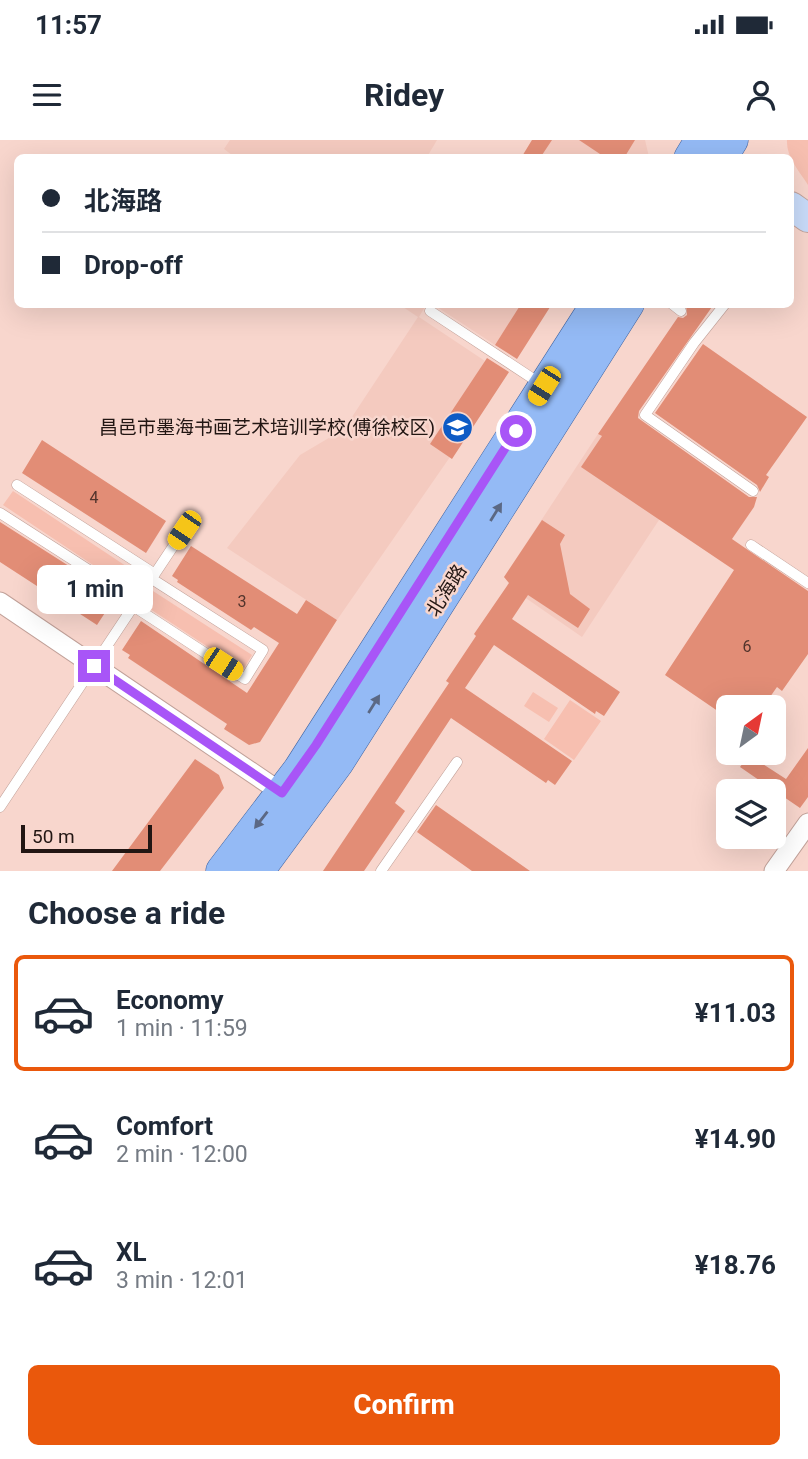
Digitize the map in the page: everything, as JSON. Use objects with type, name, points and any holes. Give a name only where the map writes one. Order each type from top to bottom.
[{"type":"main road","points":[[707,150],[732,140]]},
{"type":"main road","name":"北海路","points":[[222,871],[316,745],[594,308]]},
{"type":"main road","name":"北海路","points":[[258,871],[338,762],[625,308]]},
{"type":"street","points":[[0,602],[282,793]]},
{"type":"street","points":[[774,871],[808,823]]},
{"type":"lane","points":[[721,308],[645,415],[753,491]]},
{"type":"lane","points":[[430,311],[544,386]]},
{"type":"lane","points":[[0,513],[245,679],[264,650],[17,485]]},
{"type":"lane","points":[[0,807],[184,530]]},
{"type":"lane","points":[[751,545],[808,583]]},
{"type":"lane","points":[[381,871],[457,762]]},
{"type":"shaded area","points":[[230,140],[437,140],[429,154],[231,154],[224,149]]},
{"type":"shaded area","points":[[532,140],[645,140],[648,154],[523,154]]},
{"type":"shaded area","points":[[787,140],[808,140],[808,185],[794,164],[794,154],[790,154]]},
{"type":"shaded area","points":[[404,308],[424,308],[419,317],[485,361],[431,444],[450,457],[337,620],[227,548],[300,455],[344,429],[418,317]]},
{"type":"shaded area","points":[[439,308],[519,308],[495,345]]},
{"type":"shaded area","points":[[598,434],[680,488],[582,637],[507,585],[509,583],[504,577]]},
{"type":"shaded area","points":[[13,491],[141,576],[132,591],[3,505]]},
{"type":"shaded area","points":[[153,591],[252,655],[243,670],[144,605]]},
{"type":"shaded area","points":[[533,692],[558,708],[549,722],[524,706]]},
{"type":"shaded area","points":[[570,700],[601,721],[574,760],[544,739]]},
{"type":"building","points":[[532,140],[552,140],[543,154],[523,154]]},
{"type":"building","points":[[579,140],[635,140],[626,154],[600,154]]},
{"type":"building","points":[[518,308],[549,308],[517,359],[495,345]]},
{"type":"building","points":[[686,308],[711,308],[639,411],[638,418],[749,497],[757,497],[754,507],[732,539],[808,591],[808,654],[782,691],[777,687],[771,695],[716,695],[716,710],[665,675],[734,570],[581,467],[602,436],[598,434],[678,317],[687,315]]},
{"type":"building","points":[[703,344],[807,417],[766,475],[769,477],[760,492],[757,485],[655,413]]},
{"type":"building","points":[[487,358],[509,372],[452,459],[430,444]]},
{"type":"building","points":[[42,440],[166,521],[146,553],[22,473]]},
{"type":"building","points":[[542,520],[565,535],[560,544],[570,594],[590,609],[578,628],[528,595],[512,619],[620,692],[604,716],[596,711],[595,714],[494,645],[465,688],[572,761],[555,785],[548,780],[546,783],[451,718],[395,803],[405,811],[364,871],[323,871],[449,683],[446,681],[476,636],[474,634],[509,583],[504,577]]},
{"type":"building","points":[[0,522],[116,596],[97,625],[0,562]]},
{"type":"building","points":[[191,546],[297,614],[306,600],[337,620],[260,742],[249,745],[224,729],[227,724],[128,658],[130,655],[122,650],[141,621],[247,693],[279,643],[254,627],[251,630],[177,582],[172,576]]},
{"type":"building","points":[[808,748],[808,797],[800,808],[786,798],[786,779]]},
{"type":"building","points":[[195,759],[219,775],[224,788],[160,871],[112,871]]},
{"type":"building","points":[[764,765],[786,779],[758,779],[740,767]]},
{"type":"building","points":[[436,805],[530,871],[472,871],[417,832]]},
{"type":"place","name":"昌邑市墨海书画艺术培训学校(傅徐校区)","points":[[458,427]]},
{"type":"route","points":[[94,666],[282,793],[316,745],[516,431]]}]
